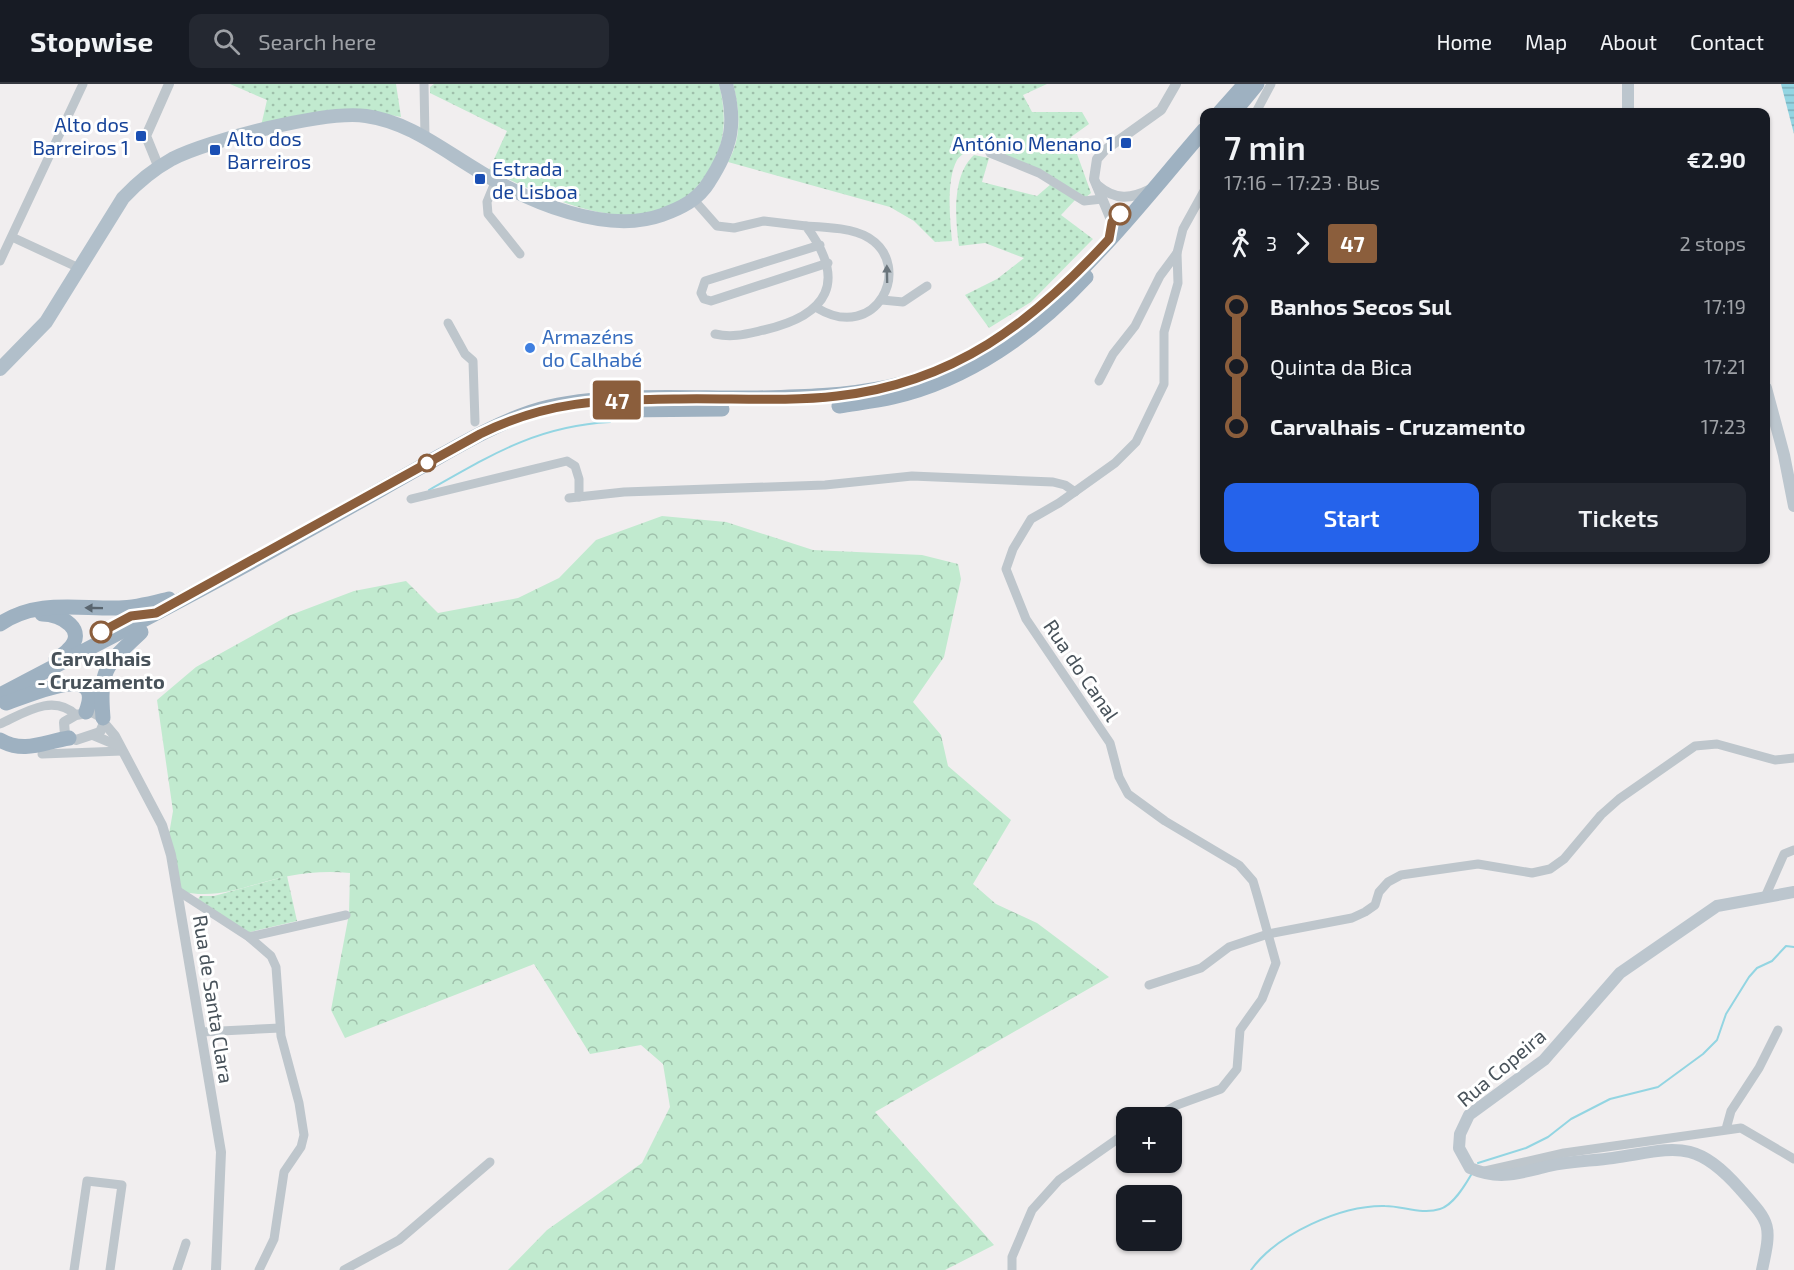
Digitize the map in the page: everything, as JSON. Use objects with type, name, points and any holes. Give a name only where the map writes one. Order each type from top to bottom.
[{"type":"highway","points":[[1224,108],[1245,84]]},
{"type":"highway","points":[[1239,108],[1257,84]]},
{"type":"highway","points":[[43,672],[480,434],[535,411],[565,404],[612,400],[836,396],[892,386],[948,366],[997,340],[1037,311],[1109,239],[1200,135]]},
{"type":"highway","points":[[2,702],[141,632],[484,443],[536,420],[566,413],[612,410],[837,407],[894,397],[952,376],[1003,349],[1051,312],[1200,150]]},
{"type":"highway","points":[[0,624],[21,611],[39,607],[121,608],[193,592]]},
{"type":"highway","points":[[0,634],[30,616],[58,615],[73,627],[73,642],[69,650],[2,702]]},
{"type":"highway","points":[[104,720],[101,686],[106,669],[114,657],[141,632]]},
{"type":"highway","points":[[2,702],[80,683],[87,686],[90,692],[81,714]]},
{"type":"highway","points":[[0,731],[9,737],[28,740],[65,729]]},
{"type":"highway","points":[[0,740],[14,746],[34,747],[65,729]]},
{"type":"main road","points":[[0,369],[46,322],[123,198],[138,182],[173,159],[214,144],[268,129],[339,116],[362,115],[389,120],[425,138],[496,180],[545,204],[610,222],[653,218],[694,200],[707,186],[728,149],[732,115],[726,84]]},
{"type":"main road","points":[[1628,84],[1628,108]]},
{"type":"main road","points":[[1770,403],[1784,455],[1794,506]]},
{"type":"main road","name":"Rua Copeira","points":[[1480,1172],[1470,1168],[1459,1148],[1460,1134],[1469,1115],[1510,1087],[1544,1059],[1620,973],[1634,961],[1717,906],[1794,892]]},
{"type":"main road","points":[[1480,1172],[1497,1176],[1552,1165],[1672,1149],[1702,1155],[1717,1165],[1767,1222],[1769,1240],[1762,1270]]},
{"type":"street","points":[[0,261],[83,84]]},
{"type":"street","points":[[159,168],[146,135],[169,84]]},
{"type":"street","points":[[424,84],[425,138]]},
{"type":"street","points":[[1109,239],[1112,222],[1097,185],[1094,171],[1097,159],[1105,150],[1161,110],[1176,84]]},
{"type":"street","points":[[1258,108],[1271,84]]},
{"type":"street","points":[[990,153],[1039,173],[1084,201],[1102,200]]},
{"type":"street","points":[[496,180],[487,202],[488,214],[520,254]]},
{"type":"street","points":[[1097,185],[1116,197],[1128,198],[1154,188]]},
{"type":"street","name":"Rua do Canal","points":[[1173,1107],[1221,1089],[1237,1069],[1240,1030],[1262,999],[1276,963],[1253,881],[1239,865],[1166,821],[1128,794],[1119,777],[1110,743],[1026,620],[1006,569],[1013,549],[1030,519],[1075,492],[1115,463],[1136,442],[1164,384],[1164,332],[1179,283],[1177,253],[1183,229],[1200,198]]},
{"type":"street","points":[[694,200],[717,226],[734,228],[764,221],[825,227],[868,237],[878,246],[889,271],[882,300]]},
{"type":"street","points":[[715,334],[731,338],[790,324],[817,308],[825,294],[828,263],[820,245],[806,226]]},
{"type":"street","points":[[12,237],[79,268]]},
{"type":"street","points":[[820,245],[705,281],[701,293],[704,299],[711,301],[828,263]]},
{"type":"street","points":[[1099,381],[1113,354],[1135,326],[1160,276],[1177,253]]},
{"type":"street","points":[[817,308],[839,318],[850,319],[882,300],[903,302],[927,286]]},
{"type":"street","points":[[448,323],[472,362],[475,422]]},
{"type":"street","points":[[411,499],[567,461],[575,466],[574,498],[624,492],[825,485],[912,476],[1053,482],[1065,485],[1075,492]]},
{"type":"street","points":[[51,705],[59,711],[65,729]]},
{"type":"street","points":[[0,724],[37,707],[63,705],[81,714],[99,714],[104,720],[103,729],[95,736]]},
{"type":"street","points":[[65,729],[81,714]]},
{"type":"street","name":"Rua de Santa Clara","points":[[104,720],[112,730],[168,840],[222,1171],[216,1270]]},
{"type":"street","points":[[65,729],[95,736],[121,748]]},
{"type":"street","points":[[1149,985],[1201,968],[1229,947],[1268,934],[1352,918],[1375,905],[1379,892],[1388,882],[1401,875],[1478,864],[1532,873],[1550,869],[1564,859],[1601,815],[1619,799],[1695,746],[1718,744],[1775,759],[1794,758]]},
{"type":"street","points":[[42,754],[121,748]]},
{"type":"street","points":[[1765,897],[1784,854],[1794,850]]},
{"type":"street","points":[[178,891],[249,937],[271,956],[276,967],[280,1028],[304,1135],[302,1147],[284,1172],[274,1239],[259,1270]]},
{"type":"street","points":[[249,937],[346,915]]},
{"type":"street","points":[[201,1032],[280,1028]]},
{"type":"street","points":[[1726,1129],[1731,1111],[1759,1068],[1778,1030]]},
{"type":"street","points":[[1480,1172],[1564,1154],[1726,1129],[1747,1130],[1794,1159]]},
{"type":"street","points":[[1012,1270],[1012,1257],[1032,1210],[1059,1180],[1116,1140]]},
{"type":"street","points":[[344,1270],[399,1240],[490,1162]]},
{"type":"street","points":[[74,1270],[87,1181],[122,1185],[110,1270]]},
{"type":"street","points":[[177,1270],[186,1243]]},
{"type":"green space","points":[[230,84],[396,84],[401,117],[363,110],[261,126],[267,100]]},
{"type":"green space","points":[[434,84],[719,84],[724,118],[722,140],[708,172],[687,196],[661,210],[633,215],[604,213],[573,206],[543,195],[489,170],[507,131],[430,93],[430,87]]},
{"type":"green space","points":[[733,84],[1047,84],[1023,95],[1032,112],[1082,112],[1089,124],[1071,137],[1091,193],[1085,198],[1017,160],[972,147],[957,160],[951,178],[952,241],[935,242],[914,221],[890,207],[728,162],[738,134],[737,104]]},
{"type":"green space","points":[[974,155],[989,158],[982,182],[1037,196],[1051,184],[1076,199],[1061,215],[1093,239],[1031,302],[989,328],[965,295],[997,279],[1024,258],[985,243],[959,246],[956,210],[959,185],[967,164]]},
{"type":"green space","points":[[662,516],[726,522],[813,550],[922,555],[958,564],[961,579],[944,657],[913,702],[941,735],[948,766],[1011,820],[973,884],[996,904],[1037,923],[1109,977],[875,1112],[994,1245],[945,1270],[508,1270],[547,1230],[642,1163],[670,1107],[663,1064],[641,1045],[590,1054],[534,964],[345,1038],[331,1010],[349,914],[350,873],[320,872],[297,875],[221,893],[194,894],[178,891],[168,840],[173,811],[157,700],[196,667],[288,616],[354,591],[406,581],[438,613],[518,598],[559,578],[596,540]]},
{"type":"green space","points":[[287,876],[297,921],[246,933],[197,901],[200,896],[214,896]]},
{"type":"water","points":[[1781,84],[1794,84],[1794,134]]},
{"type":"waterway","points":[[429,490],[515,444],[560,429],[610,422]]},
{"type":"waterway","points":[[1478,1163],[1526,1148],[1548,1137],[1571,1119],[1610,1099],[1658,1087],[1703,1054],[1717,1040],[1726,1014],[1757,968],[1772,961],[1786,946],[1794,947]]},
{"type":"waterway","points":[[1251,1270],[1262,1257],[1293,1234],[1330,1216],[1368,1207],[1392,1206],[1426,1211],[1445,1207],[1454,1200],[1471,1175]]},
{"type":"bus line","name":"47","points":[[101,632],[131,616],[156,613],[480,434],[535,411],[565,404],[612,400],[836,396],[892,386],[948,366],[997,340],[1037,311],[1109,239],[1112,222],[1120,214]]},
{"type":"place","name":"Alto dos Barreiros 1","points":[[141,136]]},
{"type":"place","name":"António Menano 1","points":[[1126,143]]},
{"type":"place","name":"Alto dos Barreiros","points":[[215,150]]},
{"type":"place","name":"Estrada de Lisboa","points":[[480,179]]},
{"type":"place","name":"Armazéns do Calhabé","points":[[530,348]]},
{"type":"place","name":"Carvalhais - Cruzamento","points":[[101,632]]}]
